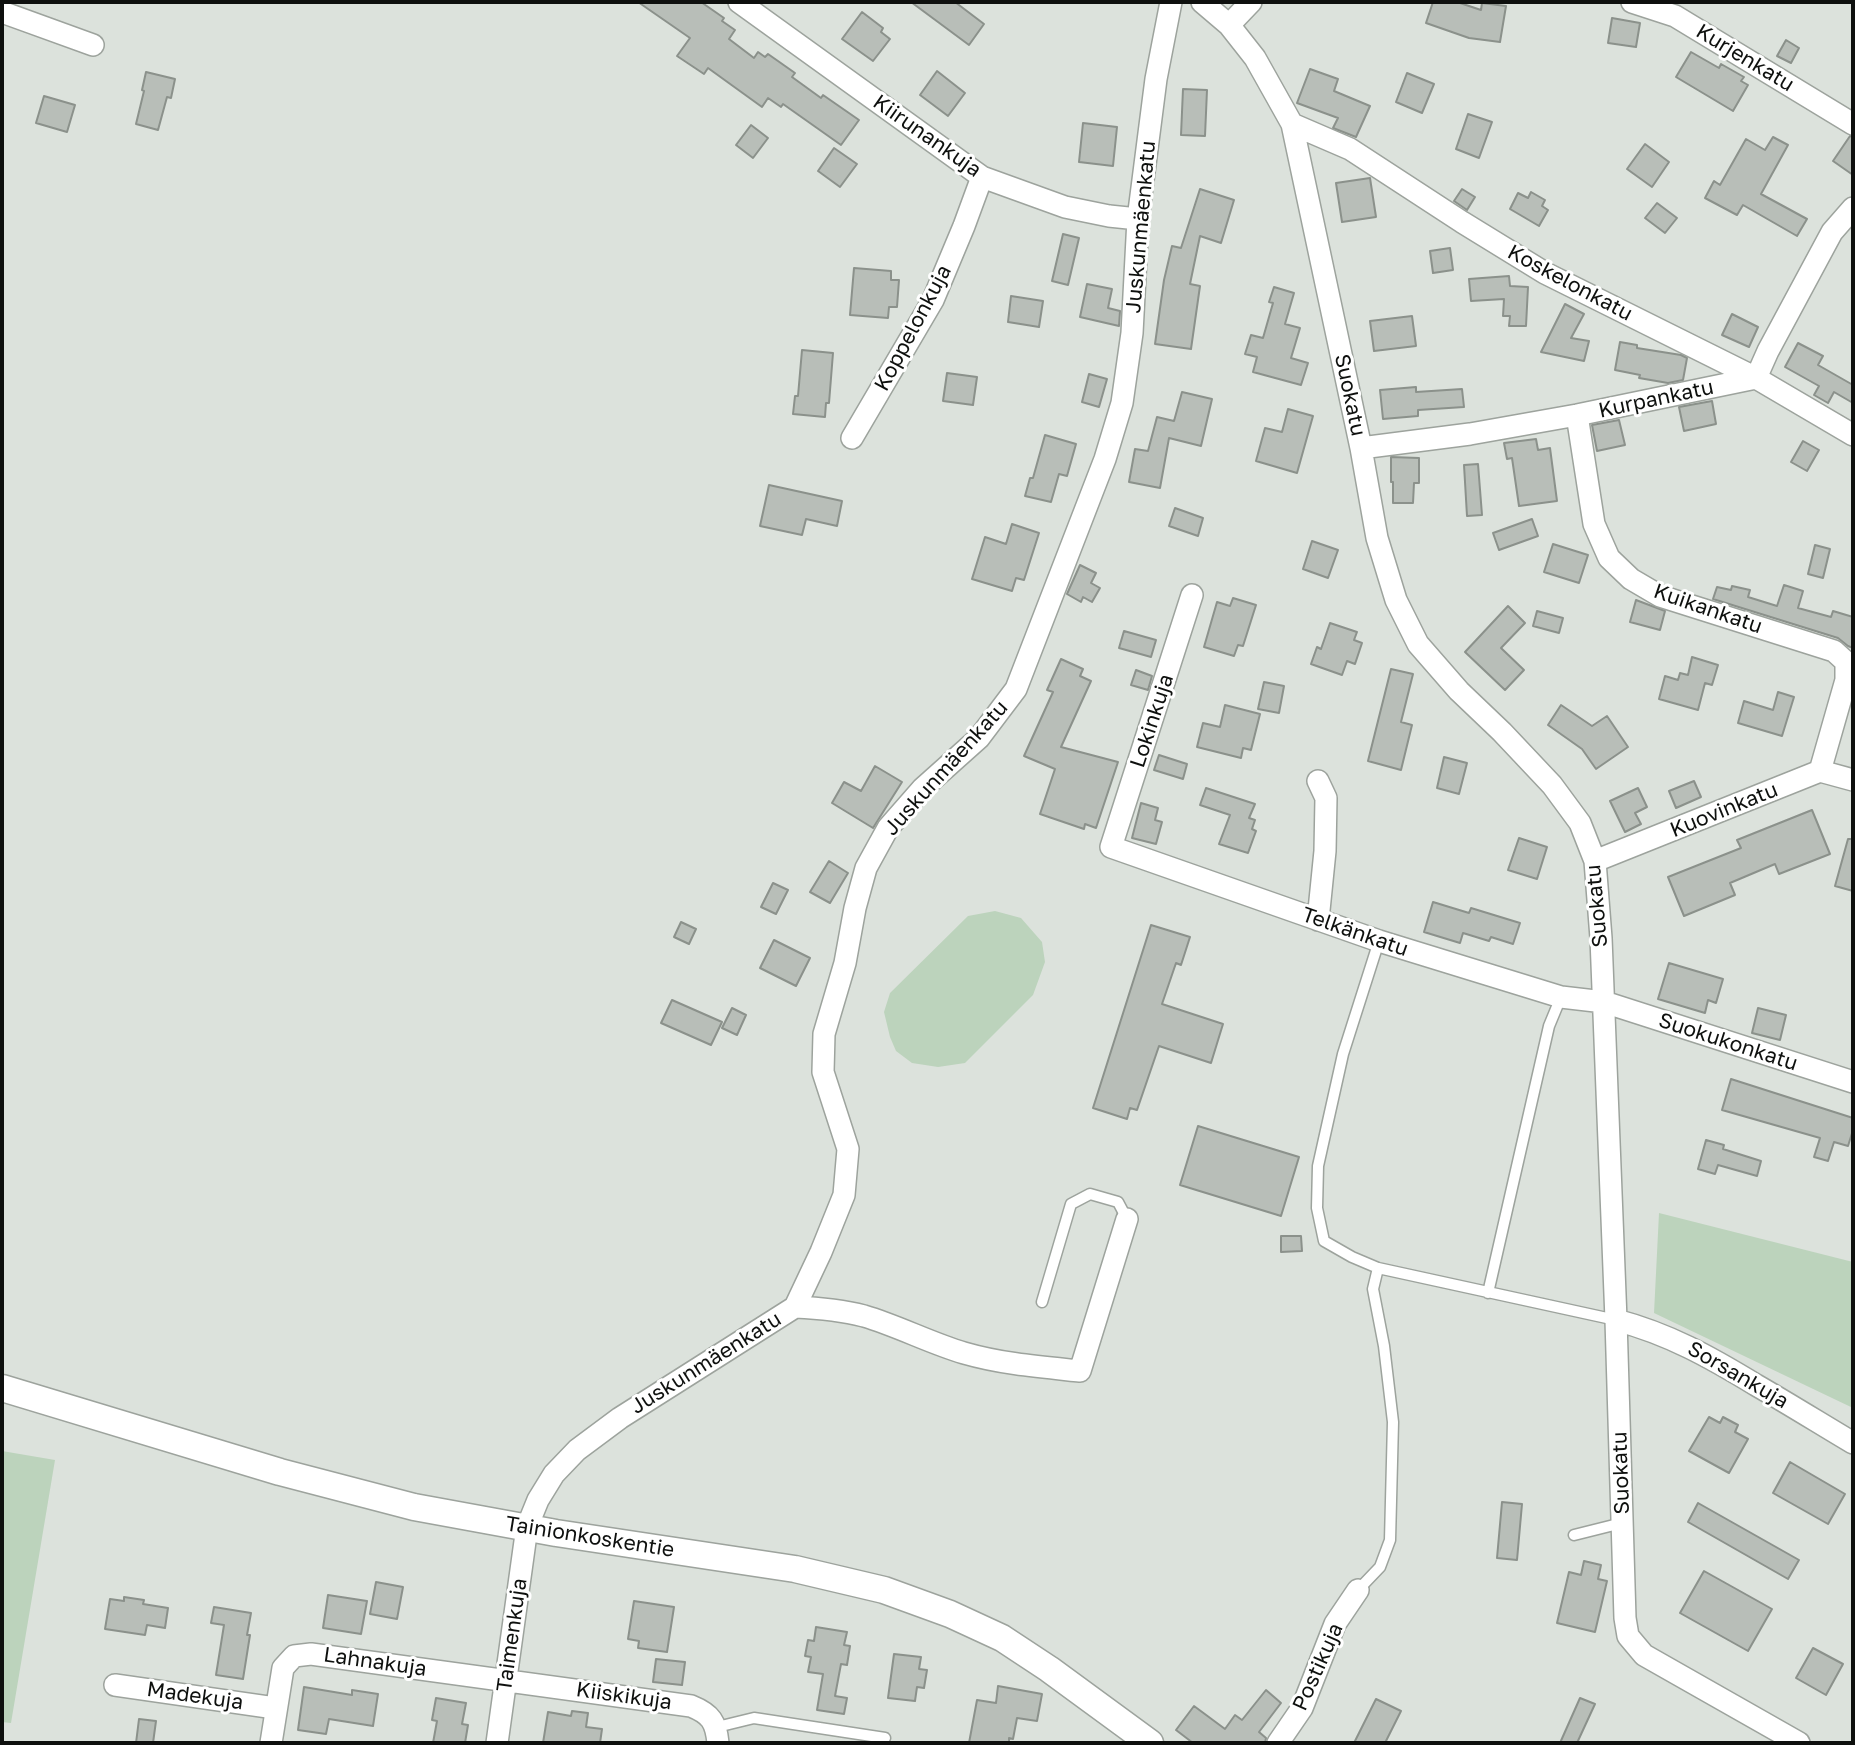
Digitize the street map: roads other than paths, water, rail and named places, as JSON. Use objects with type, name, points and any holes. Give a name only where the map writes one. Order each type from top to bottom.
[{"type":"street","name":"Kiirunankuja","points":[[739,2],[982,177],[1065,207],[1139,219]]},
{"type":"street","name":"Juskunmäenkatu","points":[[527,1527],[538,1500],[554,1474],[577,1450],[620,1418],[795,1307],[821,1252],[844,1195],[848,1149],[823,1072],[824,1034],[845,963],[855,908],[866,868],[888,828],[923,788],[979,738],[1016,689],[1105,458],[1122,403],[1132,333],[1139,219],[1156,79],[1171,2]]},
{"type":"street","name":"Suokatu","points":[[1202,2],[1229,25],[1255,58],[1292,124],[1361,449],[1377,538],[1396,600],[1418,645],[1459,691],[1552,785],[1580,823],[1595,861],[1604,1002],[1625,1618],[1628,1636],[1644,1655],[1799,1743]]},
{"type":"street","points":[[1229,25],[1251,2]]},
{"type":"street","name":"Kurjenkatu","points":[[1632,2],[1675,16],[1853,124]]},
{"type":"street","points":[[2,12],[93,46]]},
{"type":"street","name":"Koskelonkatu","points":[[1292,124],[1350,149],[1545,273],[1756,378],[1853,435]]},
{"type":"street","name":"Koppelonkuja","points":[[852,438],[933,300],[982,177]]},
{"type":"street","points":[[1756,378],[1832,232],[1853,208]]},
{"type":"street","name":"Kurpankatu","points":[[1361,449],[1470,434],[1577,415],[1756,378]]},
{"type":"street","name":"Kuikankatu","points":[[1577,415],[1594,524],[1609,558],[1631,579],[1661,596],[1834,651],[1846,662],[1846,680],[1820,771]]},
{"type":"street","name":"Lokinkuja","points":[[1111,847],[1192,595]]},
{"type":"street","points":[[1820,771],[1853,780]]},
{"type":"street","name":"Kuovinkatu","points":[[1595,861],[1820,771]]},
{"type":"street","points":[[1318,781],[1326,798],[1325,851],[1318,920]]},
{"type":"street","name":"Telkänkatu","points":[[1111,847],[1379,941],[1561,997],[1604,1002]]},
{"type":"street","name":"Suokukonkatu","points":[[1604,1002],[1853,1082]]},
{"type":"street","points":[[795,1307],[838,1310],[865,1317],[987,1360],[1080,1371],[1128,1219]]},
{"type":"street","name":"Sorsankuja","points":[[1616,1320],[1678,1341],[1853,1443]]},
{"type":"street","name":"Tainionkoskentie","points":[[2,1388],[280,1472],[414,1507],[795,1569],[884,1590],[950,1614],[1002,1638],[1150,1743]]},
{"type":"street","name":"Taimenkuja","points":[[497,1743],[527,1527]]},
{"type":"street","name":"Postikuja","points":[[1278,1743],[1302,1709],[1335,1624],[1358,1590]]},
{"type":"street","name":"Lahnakuja","points":[[271,1743],[283,1668],[294,1656],[312,1654],[506,1681]]},
{"type":"street","name":"Kiiskikuja","points":[[506,1681],[691,1706],[706,1712],[717,1735]]},
{"type":"street","name":"Madekuja","points":[[115,1685],[275,1708]]},
{"type":"lane","points":[[1379,941],[1343,1054],[1318,1166],[1317,1208],[1324,1241],[1378,1268],[1616,1320]]},
{"type":"lane","points":[[1488,1293],[1549,1026],[1561,997]]},
{"type":"lane","points":[[1042,1302],[1071,1204],[1090,1194],[1118,1202],[1128,1219]]},
{"type":"lane","points":[[1358,1590],[1380,1567],[1390,1540],[1393,1422],[1384,1346],[1373,1289],[1378,1268]]},
{"type":"lane","points":[[1574,1535],[1622,1523]]},
{"type":"lane","points":[[717,1735],[754,1718],[885,1738]]}]
